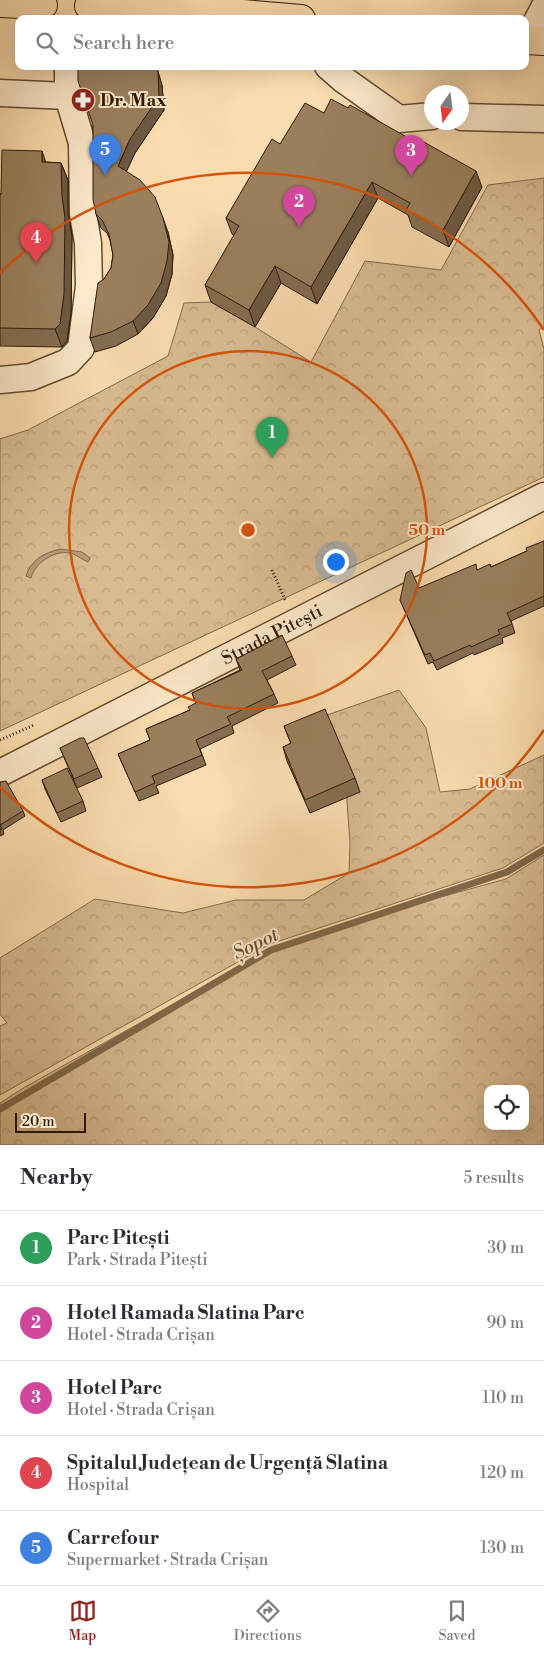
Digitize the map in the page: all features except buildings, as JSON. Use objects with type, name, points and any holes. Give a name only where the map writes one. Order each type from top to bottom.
[{"type":"main road","points":[[0,2],[44,8]]},
{"type":"main road","points":[[88,8],[185,4],[269,15]]},
{"type":"street","points":[[532,40],[544,8]]},
{"type":"street","points":[[0,380],[31,377],[68,362],[81,348],[89,286],[88,243],[83,214],[82,142],[68,96],[68,70]]},
{"type":"street","points":[[333,70],[399,118],[424,116]]},
{"type":"street","points":[[0,93],[68,96]]},
{"type":"street","points":[[469,117],[544,119]]},
{"type":"street","name":"Strada Pitești","points":[[0,773],[544,496]]},
{"type":"path","points":[[272,570],[289,609]]},
{"type":"green space","points":[[544,178],[544,327],[539,330],[544,349],[544,477],[0,731],[0,439],[28,430],[168,356],[184,303],[211,302],[311,362],[365,261],[441,270],[488,185]]},
{"type":"green space","points":[[399,690],[426,728],[440,792],[470,789],[544,755],[544,843],[503,868],[270,944],[0,1095],[0,1026],[7,1023],[0,1014],[0,958],[95,899],[183,913],[236,900],[304,900],[349,873],[350,842],[345,775],[310,721]]},
{"type":"green space","points":[[544,855],[544,1145],[0,1145],[0,1103],[25,1087],[271,950],[437,898],[506,879]]},
{"type":"shaded area","points":[[60,549],[82,552],[90,558],[88,562],[73,554],[60,553],[42,562],[33,572],[31,578],[26,576],[35,561]]},
{"type":"waterway","name":"Șopot","points":[[0,1109],[271,950],[507,872],[544,850]]},
{"type":"place","name":"Dr. Max","points":[[83,100]]},
{"type":"place","name":"Carrefour","points":[[105,175]]},
{"type":"place","name":"Hotel Parc","points":[[411,176]]},
{"type":"place","name":"Hotel Ramada Slatina Parc","points":[[299,227]]},
{"type":"place","name":"Spitalul Județean de Urgență Slatina","points":[[36,263]]},
{"type":"place","name":"Parc Pitești","points":[[272,458]]}]
